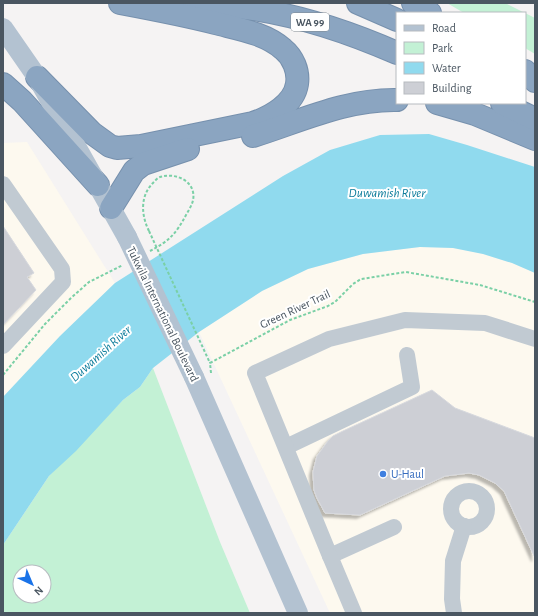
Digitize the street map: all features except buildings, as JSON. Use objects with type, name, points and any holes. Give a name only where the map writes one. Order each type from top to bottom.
[{"type":"highway","points":[[37,77],[92,133],[110,146],[117,148],[141,146],[253,123],[265,119],[278,111],[288,102],[295,92],[297,75],[292,59],[284,49],[262,36],[186,16],[120,3]]},
{"type":"highway","name":"WA 99","points":[[190,3],[240,7],[292,17],[341,31],[396,53]]},
{"type":"highway","points":[[358,3],[396,20]]},
{"type":"highway","points":[[413,3],[428,12]]},
{"type":"highway","points":[[526,72],[535,82]]},
{"type":"highway","points":[[3,84],[22,101],[98,185]]},
{"type":"highway","points":[[111,208],[134,171],[143,164],[155,159],[180,151],[252,136],[278,128],[305,117],[343,106],[367,102],[396,100]]},
{"type":"highway","points":[[440,104],[475,114],[535,138]]},
{"type":"highway","points":[[504,104],[535,119]]},
{"type":"main road","name":"Tukwila International Boulevard","points":[[3,28],[37,77],[127,237],[194,377],[298,613]]},
{"type":"lane","points":[[3,184],[62,269],[63,282],[3,346]]},
{"type":"lane","points":[[354,613],[255,373],[329,339],[405,320],[485,323],[535,339]]},
{"type":"lane","points":[[286,448],[412,387],[407,356]]},
{"type":"lane","points":[[454,613],[452,599],[453,561],[464,526]]},
{"type":"lane","points":[[330,556],[394,527]]},
{"type":"path","name":"Green River Trail","points":[[148,251],[170,239],[192,204],[193,192],[189,185],[181,178],[171,175],[159,177],[149,186],[143,199],[144,221],[150,230],[210,363],[290,320],[328,306],[335,302],[353,284],[361,279],[406,272],[480,285],[535,302]]},
{"type":"path","points":[[3,375],[45,324],[71,298],[89,282],[128,262]]},
{"type":"shaded area","points":[[27,142],[115,283],[60,336],[3,397],[3,143]]},
{"type":"shaded area","points":[[420,247],[453,248],[483,254],[512,263],[535,273],[535,613],[330,613],[199,332],[262,291],[308,269],[363,254]]},
{"type":"green space","points":[[447,3],[505,3],[523,12],[462,12]]},
{"type":"green space","points":[[526,14],[535,18],[535,54],[526,49]]},
{"type":"green space","points":[[153,368],[220,542],[250,613],[3,613],[3,545],[49,476],[123,400],[140,387]]},
{"type":"water","name":"Duwamish River","points":[[429,134],[535,167],[535,273],[512,263],[483,254],[453,248],[420,247],[363,254],[308,269],[262,291],[199,332],[153,368],[140,387],[123,400],[76,451],[49,476],[3,545],[3,397],[60,336],[115,283],[283,176],[330,150],[380,135]]},
{"type":"place","name":"U-Haul","points":[[383,474]]}]
